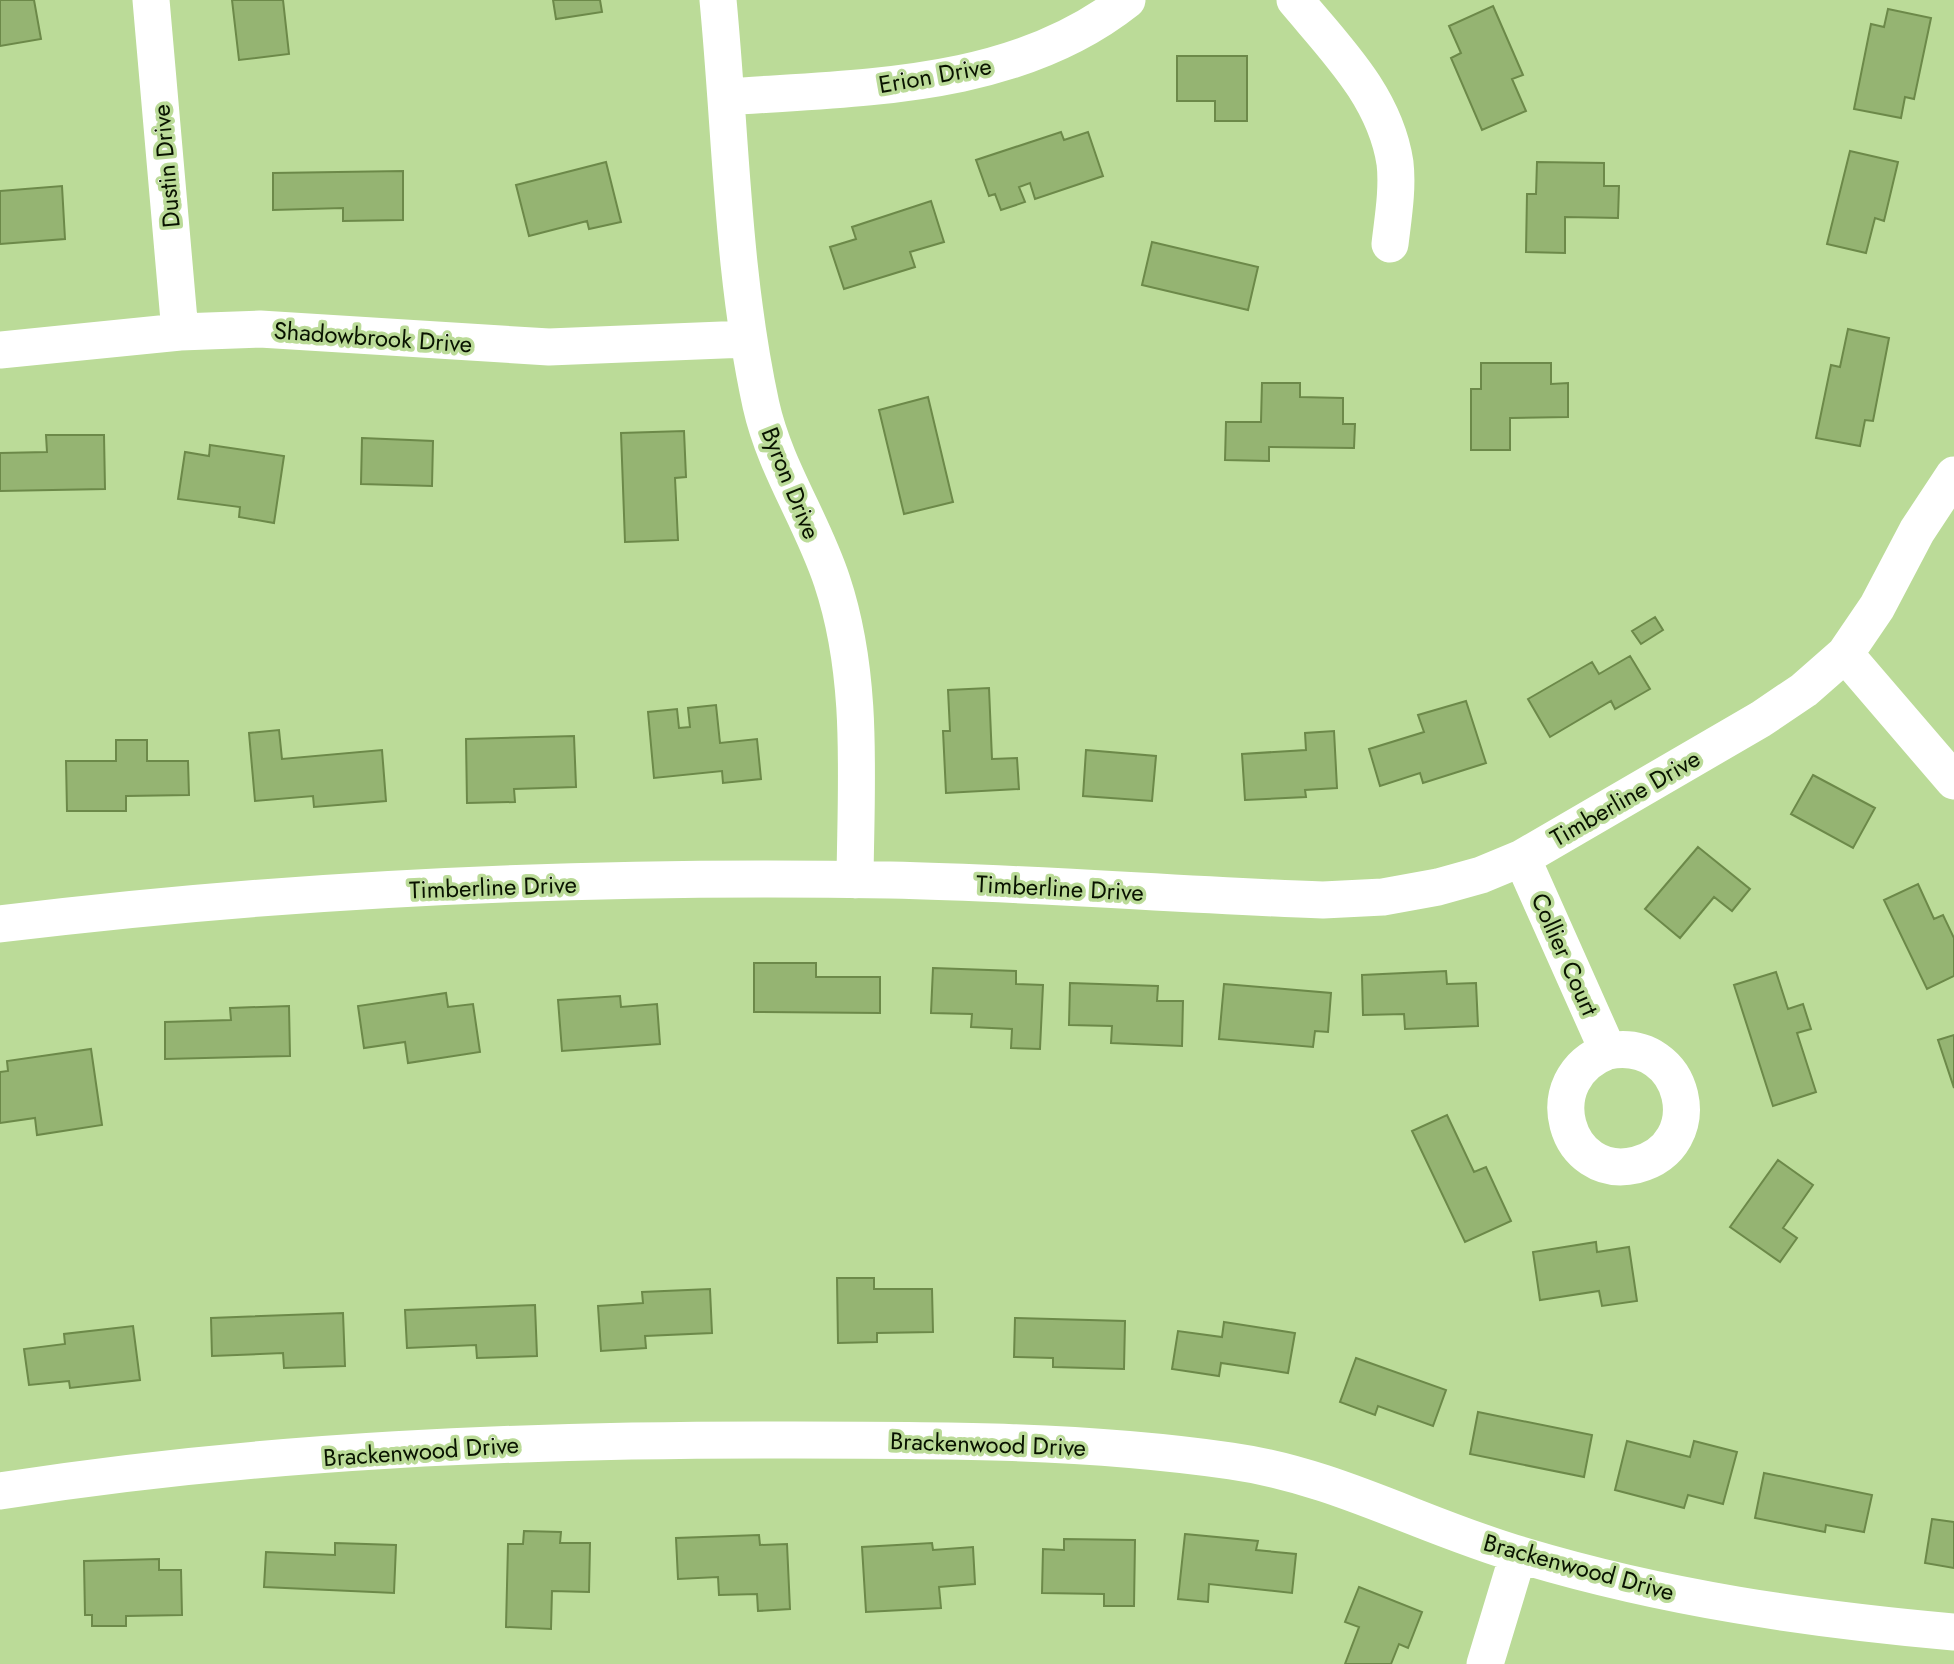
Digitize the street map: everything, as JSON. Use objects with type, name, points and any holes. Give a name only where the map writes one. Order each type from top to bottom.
[{"type":"street","name":"Dustin Drive","points":[[151,0],[180,332]]},
{"type":"street","name":"Byron Drive","points":[[718,0],[747,339],[774,451],[832,578],[851,655],[856,729],[855,880]]},
{"type":"street","name":"Erion Drive","points":[[727,97],[901,84],[952,76],[1051,46],[1088,29],[1127,0]]},
{"type":"street","points":[[1295,0],[1347,61],[1369,93],[1384,122],[1395,164],[1391,244]]},
{"type":"street","name":"Shadowbrook Drive","points":[[0,349],[180,332],[260,329],[359,333],[500,346],[549,347],[747,339]]},
{"type":"street","name":"Timberline Drive","points":[[0,924],[182,904],[322,894],[518,886],[855,880],[1323,900],[1383,897],[1438,887],[1481,875],[1522,858],[1761,719],[1804,690],[1845,654],[1877,607],[1917,531],[1954,475]]},
{"type":"street","points":[[1845,654],[1954,781]]},
{"type":"street","name":"Collier Court","points":[[1522,858],[1608,1051]]},
{"type":"street","name":"Brackenwood Drive","points":[[0,1491],[208,1465],[506,1444],[887,1440],[1101,1448],[1234,1461],[1311,1477],[1518,1555],[1612,1580],[1717,1602],[1853,1623],[1954,1632]]},
{"type":"street","points":[[1485,1664],[1518,1555]]},
{"type":"building","points":[[0,0],[34,0],[41,39],[0,46]]},
{"type":"building","points":[[232,0],[283,0],[289,54],[239,60]]},
{"type":"building","points":[[553,0],[600,0],[602,12],[556,19]]},
{"type":"building","points":[[1493,6],[1523,75],[1512,79],[1526,111],[1482,130],[1451,58],[1461,53],[1449,26]]},
{"type":"building","points":[[1888,9],[1931,18],[1914,99],[1905,97],[1901,118],[1854,109],[1871,24],[1884,27]]},
{"type":"building","points":[[1177,56],[1247,56],[1247,121],[1215,121],[1215,101],[1177,101]]},
{"type":"building","points":[[1061,132],[1064,140],[1088,132],[1103,176],[1035,199],[1030,183],[1019,187],[1025,202],[1001,210],[995,194],[989,196],[976,160]]},
{"type":"building","points":[[1850,151],[1898,162],[1884,221],[1875,218],[1866,253],[1827,244]]},
{"type":"building","points":[[606,162],[621,222],[589,229],[587,221],[529,236],[516,185]]},
{"type":"building","points":[[1537,162],[1604,163],[1604,186],[1619,186],[1618,218],[1565,217],[1565,253],[1526,252],[1527,194],[1536,194]]},
{"type":"building","points":[[403,171],[403,220],[343,221],[343,208],[273,210],[273,173]]},
{"type":"building","points":[[62,186],[65,239],[0,244],[0,191]]},
{"type":"building","points":[[931,201],[944,242],[910,252],[915,267],[844,289],[830,247],[856,239],[852,227]]},
{"type":"building","points":[[1152,242],[1258,267],[1248,310],[1142,285]]},
{"type":"building","points":[[1848,329],[1889,338],[1873,421],[1865,420],[1860,446],[1816,438],[1831,365],[1840,367]]},
{"type":"building","points":[[1481,363],[1551,363],[1551,384],[1568,383],[1568,417],[1510,418],[1510,450],[1471,450],[1471,389],[1481,389]]},
{"type":"building","points":[[1262,383],[1300,383],[1300,397],[1343,398],[1343,424],[1355,424],[1354,448],[1269,447],[1269,461],[1225,460],[1226,422],[1261,422]]},
{"type":"building","points":[[928,397],[953,502],[904,514],[879,410]]},
{"type":"building","points":[[684,431],[686,477],[675,478],[678,540],[625,542],[621,433]]},
{"type":"building","points":[[46,435],[104,435],[105,489],[0,491],[0,453],[47,452]]},
{"type":"building","points":[[362,438],[433,441],[432,486],[361,484]]},
{"type":"building","points":[[210,445],[284,456],[274,523],[239,517],[240,507],[178,499],[185,452],[209,456]]},
{"type":"building","points":[[1655,617],[1663,630],[1641,644],[1632,631]]},
{"type":"building","points":[[1630,656],[1650,689],[1615,709],[1611,701],[1550,737],[1528,699],[1592,662],[1599,674]]},
{"type":"building","points":[[989,688],[992,759],[1017,758],[1019,789],[946,793],[943,731],[950,731],[948,690]]},
{"type":"building","points":[[1466,701],[1486,763],[1423,783],[1420,773],[1380,786],[1369,749],[1424,732],[1418,715]]},
{"type":"building","points":[[716,705],[720,743],[757,739],[761,779],[723,783],[722,771],[654,778],[648,712],[677,709],[679,728],[690,727],[688,708]]},
{"type":"building","points":[[279,730],[282,759],[382,750],[386,801],[314,807],[313,796],[255,801],[249,733]]},
{"type":"building","points":[[1334,731],[1337,788],[1305,790],[1306,797],[1245,800],[1242,754],[1306,750],[1305,733]]},
{"type":"building","points":[[574,736],[576,787],[514,789],[515,802],[467,803],[466,739]]},
{"type":"building","points":[[116,740],[147,740],[147,761],[188,761],[189,795],[126,796],[126,811],[67,811],[66,761],[116,761]]},
{"type":"building","points":[[1086,750],[1156,756],[1152,801],[1083,796]]},
{"type":"building","points":[[1813,775],[1875,808],[1853,848],[1791,814]]},
{"type":"building","points":[[1698,847],[1750,889],[1732,911],[1714,897],[1680,938],[1645,909]]},
{"type":"building","points":[[1918,884],[1934,919],[1943,915],[1954,938],[1954,976],[1927,989],[1884,900]]},
{"type":"building","points":[[754,963],[816,963],[816,977],[880,977],[880,1013],[754,1012]]},
{"type":"building","points":[[933,968],[1016,971],[1016,984],[1043,985],[1040,1049],[1011,1048],[1012,1029],[971,1027],[972,1014],[931,1013]]},
{"type":"building","points":[[1446,971],[1447,984],[1476,983],[1478,1026],[1405,1029],[1404,1014],[1363,1015],[1362,975]]},
{"type":"building","points":[[1776,972],[1788,1009],[1803,1004],[1811,1029],[1797,1033],[1816,1092],[1773,1106],[1734,985]]},
{"type":"building","points":[[1070,983],[1158,986],[1157,1001],[1183,1001],[1182,1046],[1111,1043],[1112,1026],[1069,1025]]},
{"type":"building","points":[[1224,984],[1331,993],[1328,1032],[1315,1031],[1313,1047],[1219,1039]]},
{"type":"building","points":[[446,993],[448,1007],[473,1004],[480,1052],[408,1063],[405,1042],[364,1048],[358,1006]]},
{"type":"building","points":[[620,996],[621,1007],[657,1004],[660,1044],[562,1051],[558,1000]]},
{"type":"building","points":[[289,1006],[290,1056],[165,1059],[165,1022],[231,1020],[230,1008]]},
{"type":"building","points":[[1954,1035],[1954,1088],[1938,1040]]},
{"type":"building","points":[[91,1049],[102,1125],[37,1135],[35,1118],[0,1123],[0,1072],[8,1071],[7,1061]]},
{"type":"building","points":[[1447,1115],[1474,1172],[1486,1167],[1511,1221],[1465,1242],[1412,1131]]},
{"type":"building","points":[[1778,1160],[1813,1185],[1783,1228],[1797,1238],[1780,1262],[1730,1227]]},
{"type":"building","points":[[1596,1242],[1597,1252],[1629,1247],[1637,1301],[1602,1306],[1599,1291],[1540,1300],[1533,1252]]},
{"type":"building","points":[[837,1278],[874,1278],[874,1289],[932,1289],[933,1332],[877,1333],[877,1342],[838,1343]]},
{"type":"building","points":[[710,1289],[712,1333],[645,1336],[646,1348],[601,1351],[598,1306],[643,1303],[642,1292]]},
{"type":"building","points":[[535,1305],[537,1356],[477,1358],[476,1345],[407,1348],[405,1310]]},
{"type":"building","points":[[343,1313],[345,1366],[284,1368],[283,1353],[212,1356],[211,1318]]},
{"type":"building","points":[[1015,1318],[1125,1321],[1124,1369],[1053,1367],[1053,1358],[1014,1357]]},
{"type":"building","points":[[1224,1322],[1295,1333],[1288,1373],[1221,1363],[1219,1376],[1172,1369],[1178,1331],[1222,1337]]},
{"type":"building","points":[[133,1326],[140,1380],[70,1388],[69,1381],[29,1385],[24,1349],[65,1344],[64,1334]]},
{"type":"building","points":[[1356,1358],[1446,1390],[1433,1426],[1378,1406],[1375,1415],[1340,1402]]},
{"type":"building","points":[[1478,1412],[1592,1435],[1584,1477],[1470,1454]]},
{"type":"building","points":[[1627,1441],[1690,1457],[1694,1441],[1737,1452],[1723,1504],[1688,1495],[1684,1508],[1615,1490]]},
{"type":"building","points":[[1764,1473],[1872,1495],[1864,1532],[1826,1525],[1825,1532],[1755,1518]]},
{"type":"building","points":[[1932,1519],[1954,1522],[1954,1568],[1925,1563]]},
{"type":"building","points":[[524,1531],[561,1532],[560,1543],[590,1543],[589,1592],[552,1591],[551,1629],[506,1627],[508,1544],[523,1544]]},
{"type":"building","points":[[1185,1534],[1258,1541],[1256,1550],[1296,1554],[1292,1593],[1209,1584],[1208,1602],[1178,1599]]},
{"type":"building","points":[[759,1535],[760,1545],[787,1544],[790,1609],[758,1611],[757,1594],[719,1595],[718,1577],[678,1579],[676,1538]]},
{"type":"building","points":[[1064,1539],[1135,1540],[1134,1606],[1104,1606],[1104,1594],[1042,1593],[1043,1549],[1064,1550]]},
{"type":"building","points":[[335,1543],[396,1545],[394,1593],[264,1587],[266,1552],[335,1555]]},
{"type":"building","points":[[932,1543],[933,1550],[973,1547],[975,1584],[939,1587],[941,1608],[866,1612],[862,1547]]},
{"type":"building","points":[[159,1559],[159,1570],[181,1570],[182,1615],[126,1616],[126,1626],[92,1626],[92,1615],[85,1615],[84,1561]]},
{"type":"building","points":[[1359,1587],[1422,1612],[1408,1648],[1399,1644],[1391,1664],[1345,1664],[1359,1627],[1345,1622]]}]
